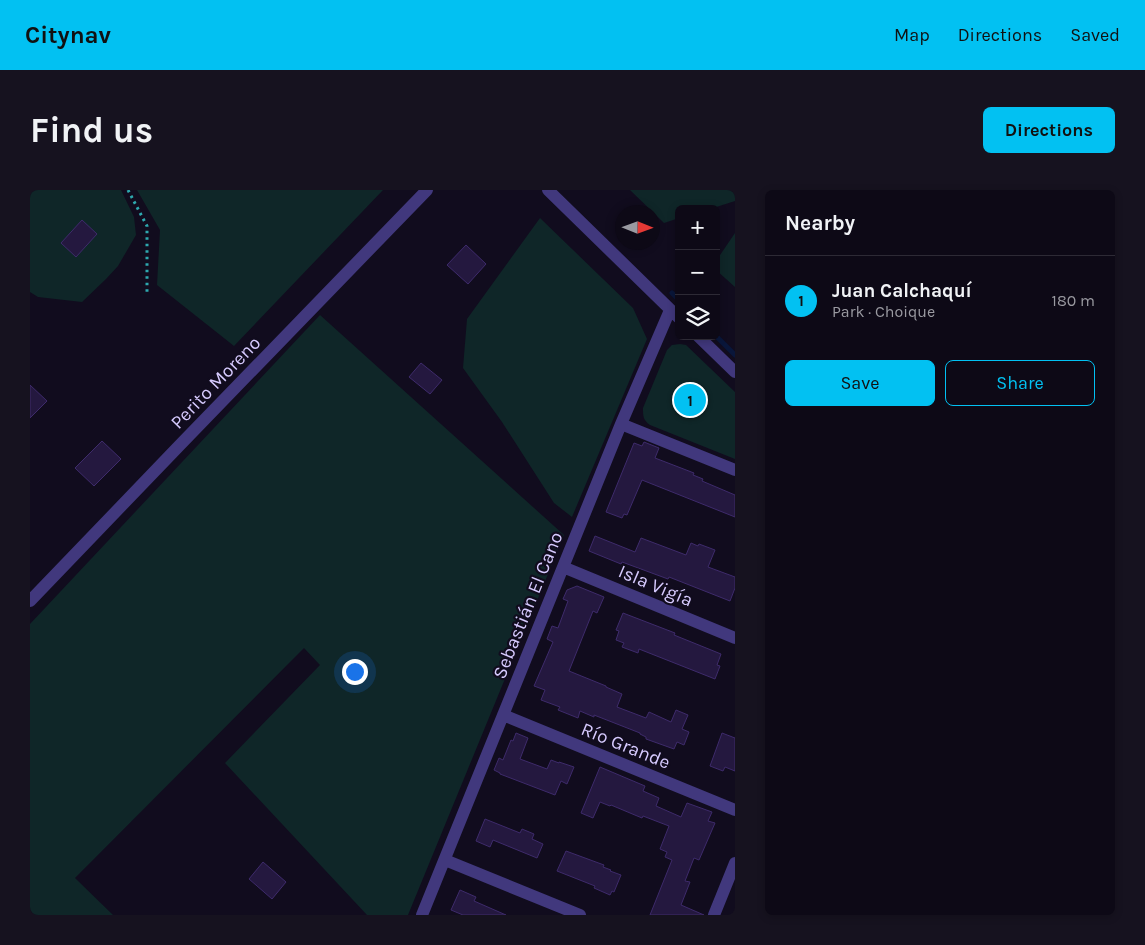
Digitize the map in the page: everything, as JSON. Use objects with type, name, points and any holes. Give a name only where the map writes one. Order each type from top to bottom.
[{"type":"street","name":"Perito Moreno","points":[[30,601],[427,190]]},
{"type":"street","points":[[548,190],[674,314]]},
{"type":"street","name":"Sebastián El Cano","points":[[422,915],[621,424],[674,314]]},
{"type":"street","points":[[702,340],[735,372]]},
{"type":"street","points":[[621,424],[735,470]]},
{"type":"street","name":"Isla Vigía","points":[[563,566],[735,638]]},
{"type":"street","name":"Río Grande","points":[[503,716],[735,810]]},
{"type":"street","points":[[445,860],[580,915]]},
{"type":"street","points":[[714,915],[735,862]]},
{"type":"path","points":[[128,190],[147,226],[147,292]]},
{"type":"green space","points":[[30,190],[121,190],[134,217],[136,235],[118,266],[82,302],[38,297],[30,292]]},
{"type":"green space","points":[[137,190],[383,190],[234,346],[157,285],[160,230]]},
{"type":"green space","points":[[630,190],[735,190],[735,201],[720,206],[675,205],[675,219],[664,223],[660,219],[660,205],[645,205]]},
{"type":"green space","points":[[540,218],[633,308],[647,339],[572,517],[554,503],[502,422],[463,368],[467,319]]},
{"type":"green space","points":[[735,233],[735,287],[720,274],[720,255]]},
{"type":"green space","points":[[320,315],[564,535],[408,915],[367,915],[225,763],[320,665],[304,648],[75,878],[113,915],[30,915],[30,624]]},
{"type":"green space","points":[[672,345],[686,345],[735,392],[735,459],[650,425],[643,416],[643,408],[667,350]]},
{"type":"building","points":[[82,220],[97,234],[76,257],[61,243]]},
{"type":"building","points":[[466,245],[486,264],[468,284],[447,265]]},
{"type":"building","points":[[421,363],[442,380],[430,394],[409,377]]},
{"type":"building","points":[[30,385],[47,401],[30,418]]},
{"type":"building","points":[[102,441],[121,459],[94,486],[75,468]]},
{"type":"building","points":[[644,442],[659,448],[655,458],[694,473],[693,475],[703,479],[702,481],[735,495],[735,517],[642,480],[627,515],[624,514],[622,518],[606,512],[634,443],[642,446]]},
{"type":"building","points":[[595,536],[635,552],[641,538],[686,555],[691,543],[715,550],[708,567],[735,577],[735,588],[730,601],[669,577],[668,579],[622,562],[621,564],[589,551]]},
{"type":"building","points":[[577,586],[604,597],[597,613],[593,611],[569,671],[622,694],[617,707],[646,718],[649,712],[671,722],[676,710],[688,715],[682,729],[689,732],[684,745],[677,742],[674,749],[646,739],[640,733],[594,715],[594,717],[580,711],[578,718],[558,710],[560,707],[541,700],[545,690],[534,686],[553,642],[547,639],[552,626],[558,628],[568,601],[563,599],[567,590]]},
{"type":"building","points":[[623,613],[675,633],[674,635],[721,654],[717,665],[720,666],[715,679],[639,649],[638,653],[622,647],[624,643],[616,640],[619,631],[616,630]]},
{"type":"building","points":[[516,733],[528,738],[520,759],[547,769],[551,760],[574,767],[567,784],[561,781],[555,795],[494,770],[499,758],[503,760]]},
{"type":"building","points":[[722,733],[735,738],[735,771],[725,767],[723,771],[710,766]]},
{"type":"building","points":[[600,767],[645,786],[643,791],[659,798],[656,806],[681,817],[687,803],[712,812],[708,821],[715,823],[699,860],[694,858],[685,881],[690,882],[681,905],[704,915],[650,915],[672,860],[665,857],[667,852],[660,849],[669,826],[600,802],[593,818],[581,813]]},
{"type":"building","points":[[485,819],[520,833],[522,829],[534,834],[532,839],[543,844],[537,858],[493,840],[490,847],[476,841]]},
{"type":"building","points":[[566,851],[604,865],[603,867],[621,875],[614,892],[612,891],[610,895],[594,888],[595,886],[557,871]]},
{"type":"building","points":[[263,862],[286,882],[272,899],[249,879]]},
{"type":"building","points":[[460,890],[476,897],[474,901],[506,915],[463,915],[451,910]]},
{"type":"waterway","points":[[672,293],[675,296]]},
{"type":"waterway","points":[[720,340],[735,355]]},
{"type":"place","name":"Juan Calchaquí","points":[[690,400]]}]
